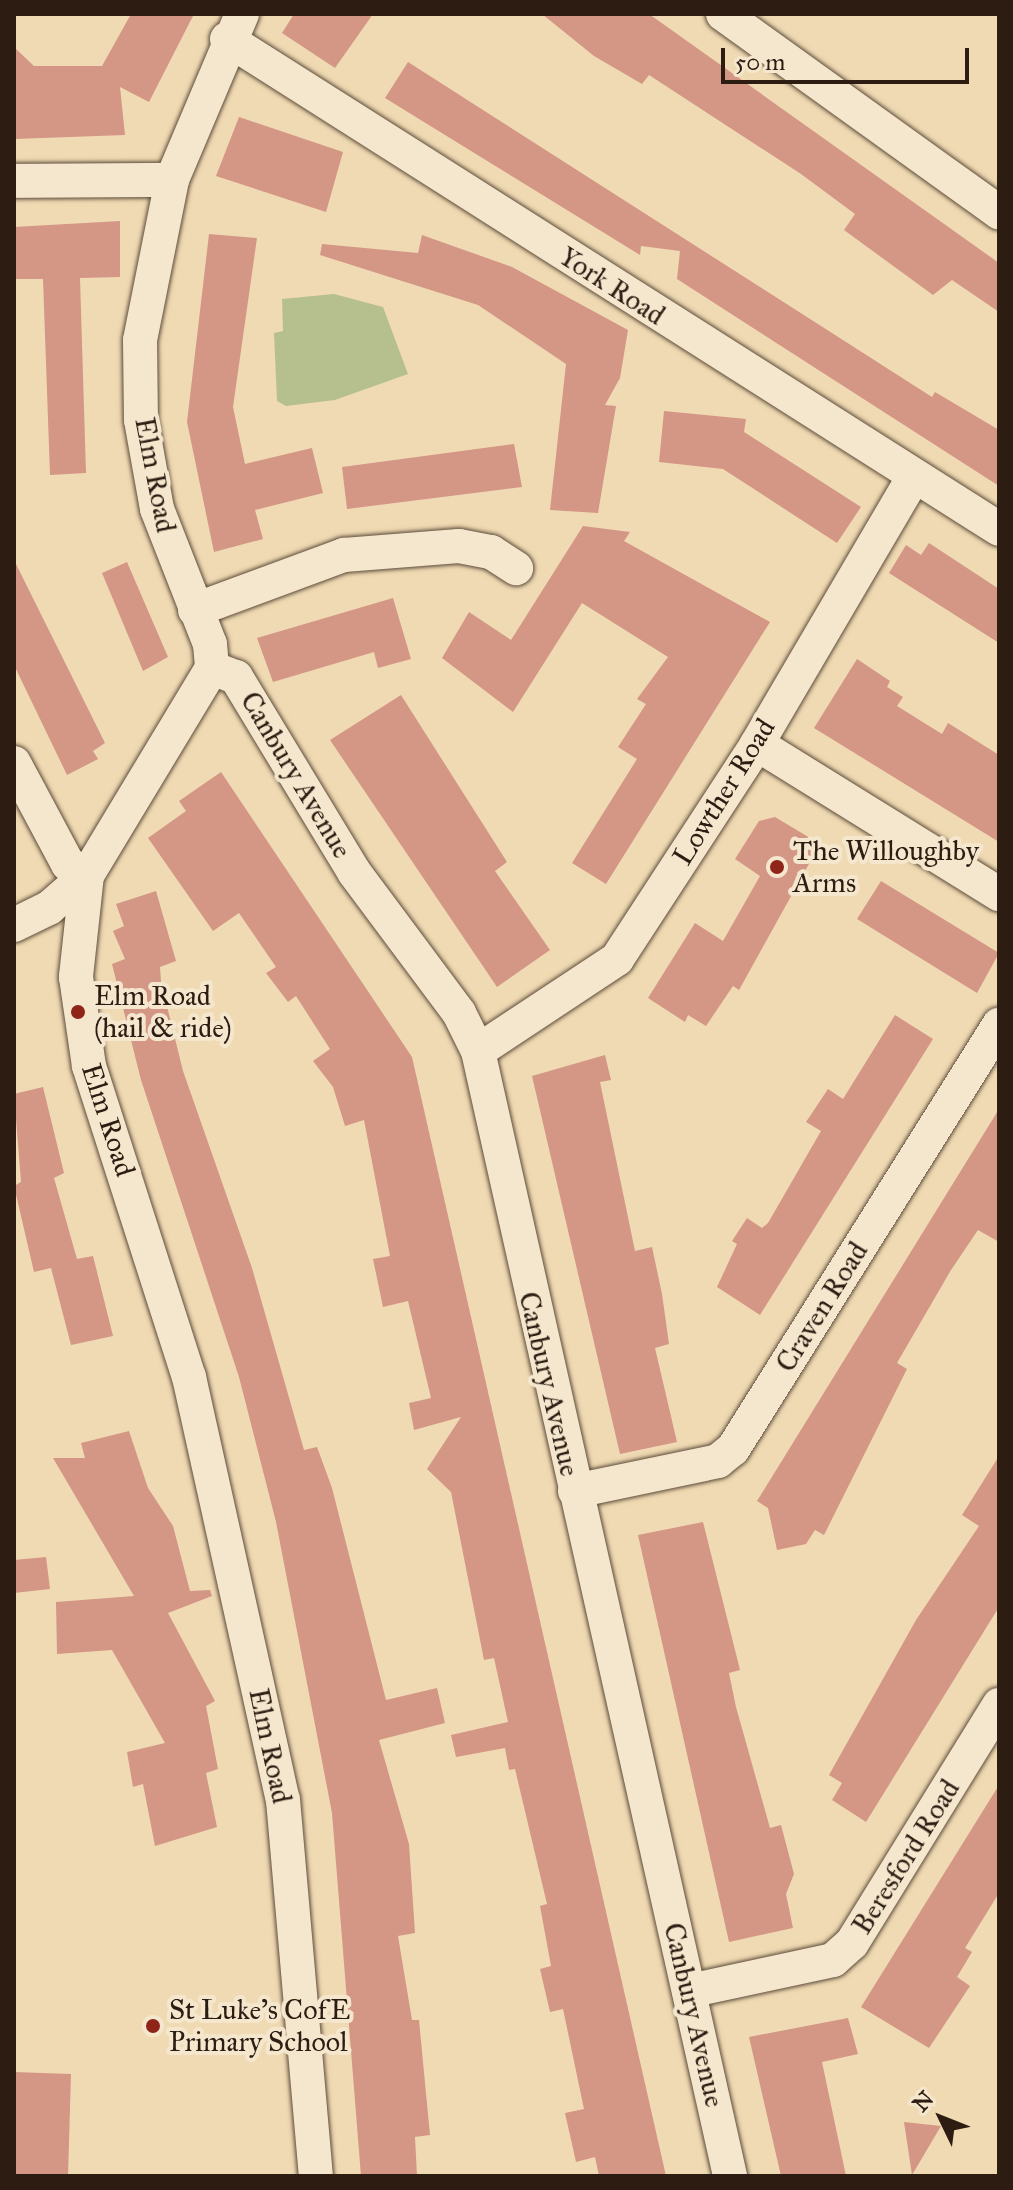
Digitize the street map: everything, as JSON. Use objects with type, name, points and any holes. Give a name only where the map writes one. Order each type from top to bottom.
[{"type":"street","points":[[723,14],[999,212]]},
{"type":"street","name":"Elm Road","points":[[234,26],[172,180],[147,273],[141,420],[157,509],[195,610],[212,668],[87,875],[76,977],[89,1066],[175,1323],[283,1800],[316,2176]]},
{"type":"street","name":"York Road","points":[[234,26],[912,480],[999,529]]},
{"type":"street","points":[[14,181],[172,180]]},
{"type":"street","name":"Lowther Road","points":[[478,1051],[617,959],[757,744],[912,480]]},
{"type":"street","points":[[195,610],[344,555],[459,546],[491,552],[516,568]]},
{"type":"street","name":"Canbury Avenue","points":[[212,668],[236,677],[354,872],[459,1013],[478,1051],[730,2176]]},
{"type":"street","points":[[757,744],[999,894]]},
{"type":"street","points":[[14,763],[68,864],[87,875],[49,908],[14,925]]},
{"type":"street","name":"Craven Road","points":[[575,1491],[718,1461],[733,1449],[999,1025]]},
{"type":"street","name":"Beresford Road","points":[[689,1991],[833,1960],[852,1943],[999,1705]]},
{"type":"green space","points":[[334,294],[383,307],[408,374],[335,400],[286,406],[277,401],[274,333],[283,331],[282,299]]},
{"type":"building","points":[[131,14],[194,14],[149,102],[120,87],[125,135],[14,139],[15,48],[34,66],[102,66]]},
{"type":"building","points":[[294,14],[373,14],[335,68],[282,33]]},
{"type":"building","points":[[542,14],[649,14],[999,263],[999,312],[952,280],[933,295],[844,230],[855,214],[801,174],[649,75],[642,84],[594,56]]},
{"type":"building","points":[[408,62],[932,397],[935,392],[999,430],[999,486],[677,279],[680,251],[641,246],[640,255],[385,98]]},
{"type":"building","points":[[239,117],[343,152],[326,212],[216,176]]},
{"type":"building","points":[[120,221],[120,277],[80,278],[86,473],[50,475],[43,279],[14,279],[14,227]]},
{"type":"building","points":[[209,234],[257,238],[233,407],[245,464],[312,448],[323,493],[255,510],[263,539],[214,552],[187,422]]},
{"type":"building","points":[[422,235],[512,267],[628,330],[620,378],[605,405],[616,406],[598,513],[550,510],[566,364],[478,305],[320,255],[322,244],[418,253]]},
{"type":"building","points":[[664,411],[746,419],[744,432],[861,507],[837,543],[723,469],[659,462]]},
{"type":"building","points":[[514,444],[522,487],[347,509],[342,467]]},
{"type":"building","points":[[583,526],[630,532],[624,541],[770,622],[606,884],[572,863],[637,759],[618,747],[646,704],[637,699],[668,657],[582,603],[513,712],[442,658],[469,612],[511,640]]},
{"type":"building","points":[[929,543],[999,589],[999,643],[889,573],[906,545],[921,555]]},
{"type":"building","points":[[14,560],[105,743],[93,751],[98,759],[67,775],[14,665]]},
{"type":"building","points":[[127,562],[168,657],[143,671],[102,573]]},
{"type":"building","points":[[393,598],[411,659],[378,668],[374,652],[273,682],[257,638]]},
{"type":"building","points":[[857,659],[890,681],[887,687],[903,697],[897,706],[942,734],[948,723],[999,755],[999,842],[814,728]]},
{"type":"building","points":[[401,695],[507,862],[495,871],[550,950],[497,987],[330,740]]},
{"type":"building","points":[[221,772],[412,1057],[666,2176],[599,2176],[595,2157],[576,2162],[565,2113],[584,2109],[563,2009],[550,2012],[540,1969],[551,1966],[540,1906],[547,1904],[515,1769],[509,1770],[505,1748],[456,1757],[451,1735],[508,1722],[494,1658],[484,1660],[451,1492],[427,1469],[461,1417],[414,1430],[409,1403],[431,1398],[408,1301],[383,1307],[373,1259],[390,1256],[364,1120],[345,1126],[333,1087],[313,1061],[330,1049],[296,996],[288,1002],[266,973],[276,967],[239,913],[213,931],[148,838],[186,811],[179,801]]},
{"type":"building","points":[[775,817],[820,844],[739,990],[733,986],[706,1026],[688,1015],[685,1022],[648,998],[695,923],[723,941],[760,876],[735,859],[759,821]]},
{"type":"building","points":[[881,881],[999,953],[977,993],[857,919]]},
{"type":"building","points":[[156,891],[176,961],[160,967],[183,1071],[252,1268],[304,1450],[317,1447],[332,1488],[386,1700],[437,1688],[445,1723],[379,1740],[409,1844],[415,1933],[398,1936],[412,2020],[419,2020],[430,2135],[415,2137],[417,2176],[361,2176],[332,1813],[276,1522],[239,1377],[141,1080],[112,964],[125,959],[113,931],[124,926],[116,904]]},
{"type":"building","points":[[895,1015],[933,1039],[760,1315],[717,1287],[737,1244],[732,1241],[747,1218],[762,1228],[768,1223],[821,1131],[806,1122],[828,1089],[843,1099]]},
{"type":"building","points":[[605,1055],[611,1080],[600,1082],[635,1251],[652,1247],[662,1294],[669,1344],[655,1348],[677,1442],[620,1454],[532,1076]]},
{"type":"building","points":[[43,1087],[64,1173],[54,1178],[77,1259],[93,1256],[113,1336],[71,1345],[51,1268],[34,1272],[14,1186],[21,1182],[14,1094]]},
{"type":"building","points":[[999,1109],[999,1242],[978,1230],[951,1270],[897,1363],[907,1369],[824,1535],[815,1530],[806,1544],[777,1550],[768,1508],[757,1501]]},
{"type":"building","points":[[129,1431],[148,1488],[173,1526],[190,1591],[210,1590],[212,1596],[168,1613],[215,1701],[206,1706],[218,1769],[206,1773],[217,1827],[155,1846],[143,1784],[133,1787],[127,1752],[165,1743],[112,1650],[57,1654],[56,1602],[134,1596],[53,1458],[85,1458],[81,1443]]},
{"type":"building","points":[[999,1456],[999,1607],[866,1822],[832,1800],[842,1783],[829,1775],[916,1620],[979,1526],[962,1515]]},
{"type":"building","points":[[703,1522],[740,1670],[729,1673],[736,1707],[770,1828],[781,1825],[794,1874],[786,1894],[793,1928],[729,1942],[638,1535]]},
{"type":"building","points":[[46,1557],[50,1589],[14,1593],[14,1560]]},
{"type":"building","points":[[999,1785],[999,1893],[965,1948],[972,1952],[957,1977],[970,1986],[929,2048],[861,2007]]},
{"type":"building","points":[[848,2018],[858,2054],[822,2062],[846,2176],[781,2176],[749,2037]]},
{"type":"building","points":[[14,2072],[71,2074],[68,2176],[14,2176]]},
{"type":"building","points":[[904,2122],[941,2126],[912,2175]]},
{"type":"place","name":"The Willoughby Arms","points":[[777,867]]},
{"type":"place","name":"Elm Road (hail & ride)","points":[[78,1012]]},
{"type":"place","name":"St Luke's CofE Primary School","points":[[153,2026]]}]
